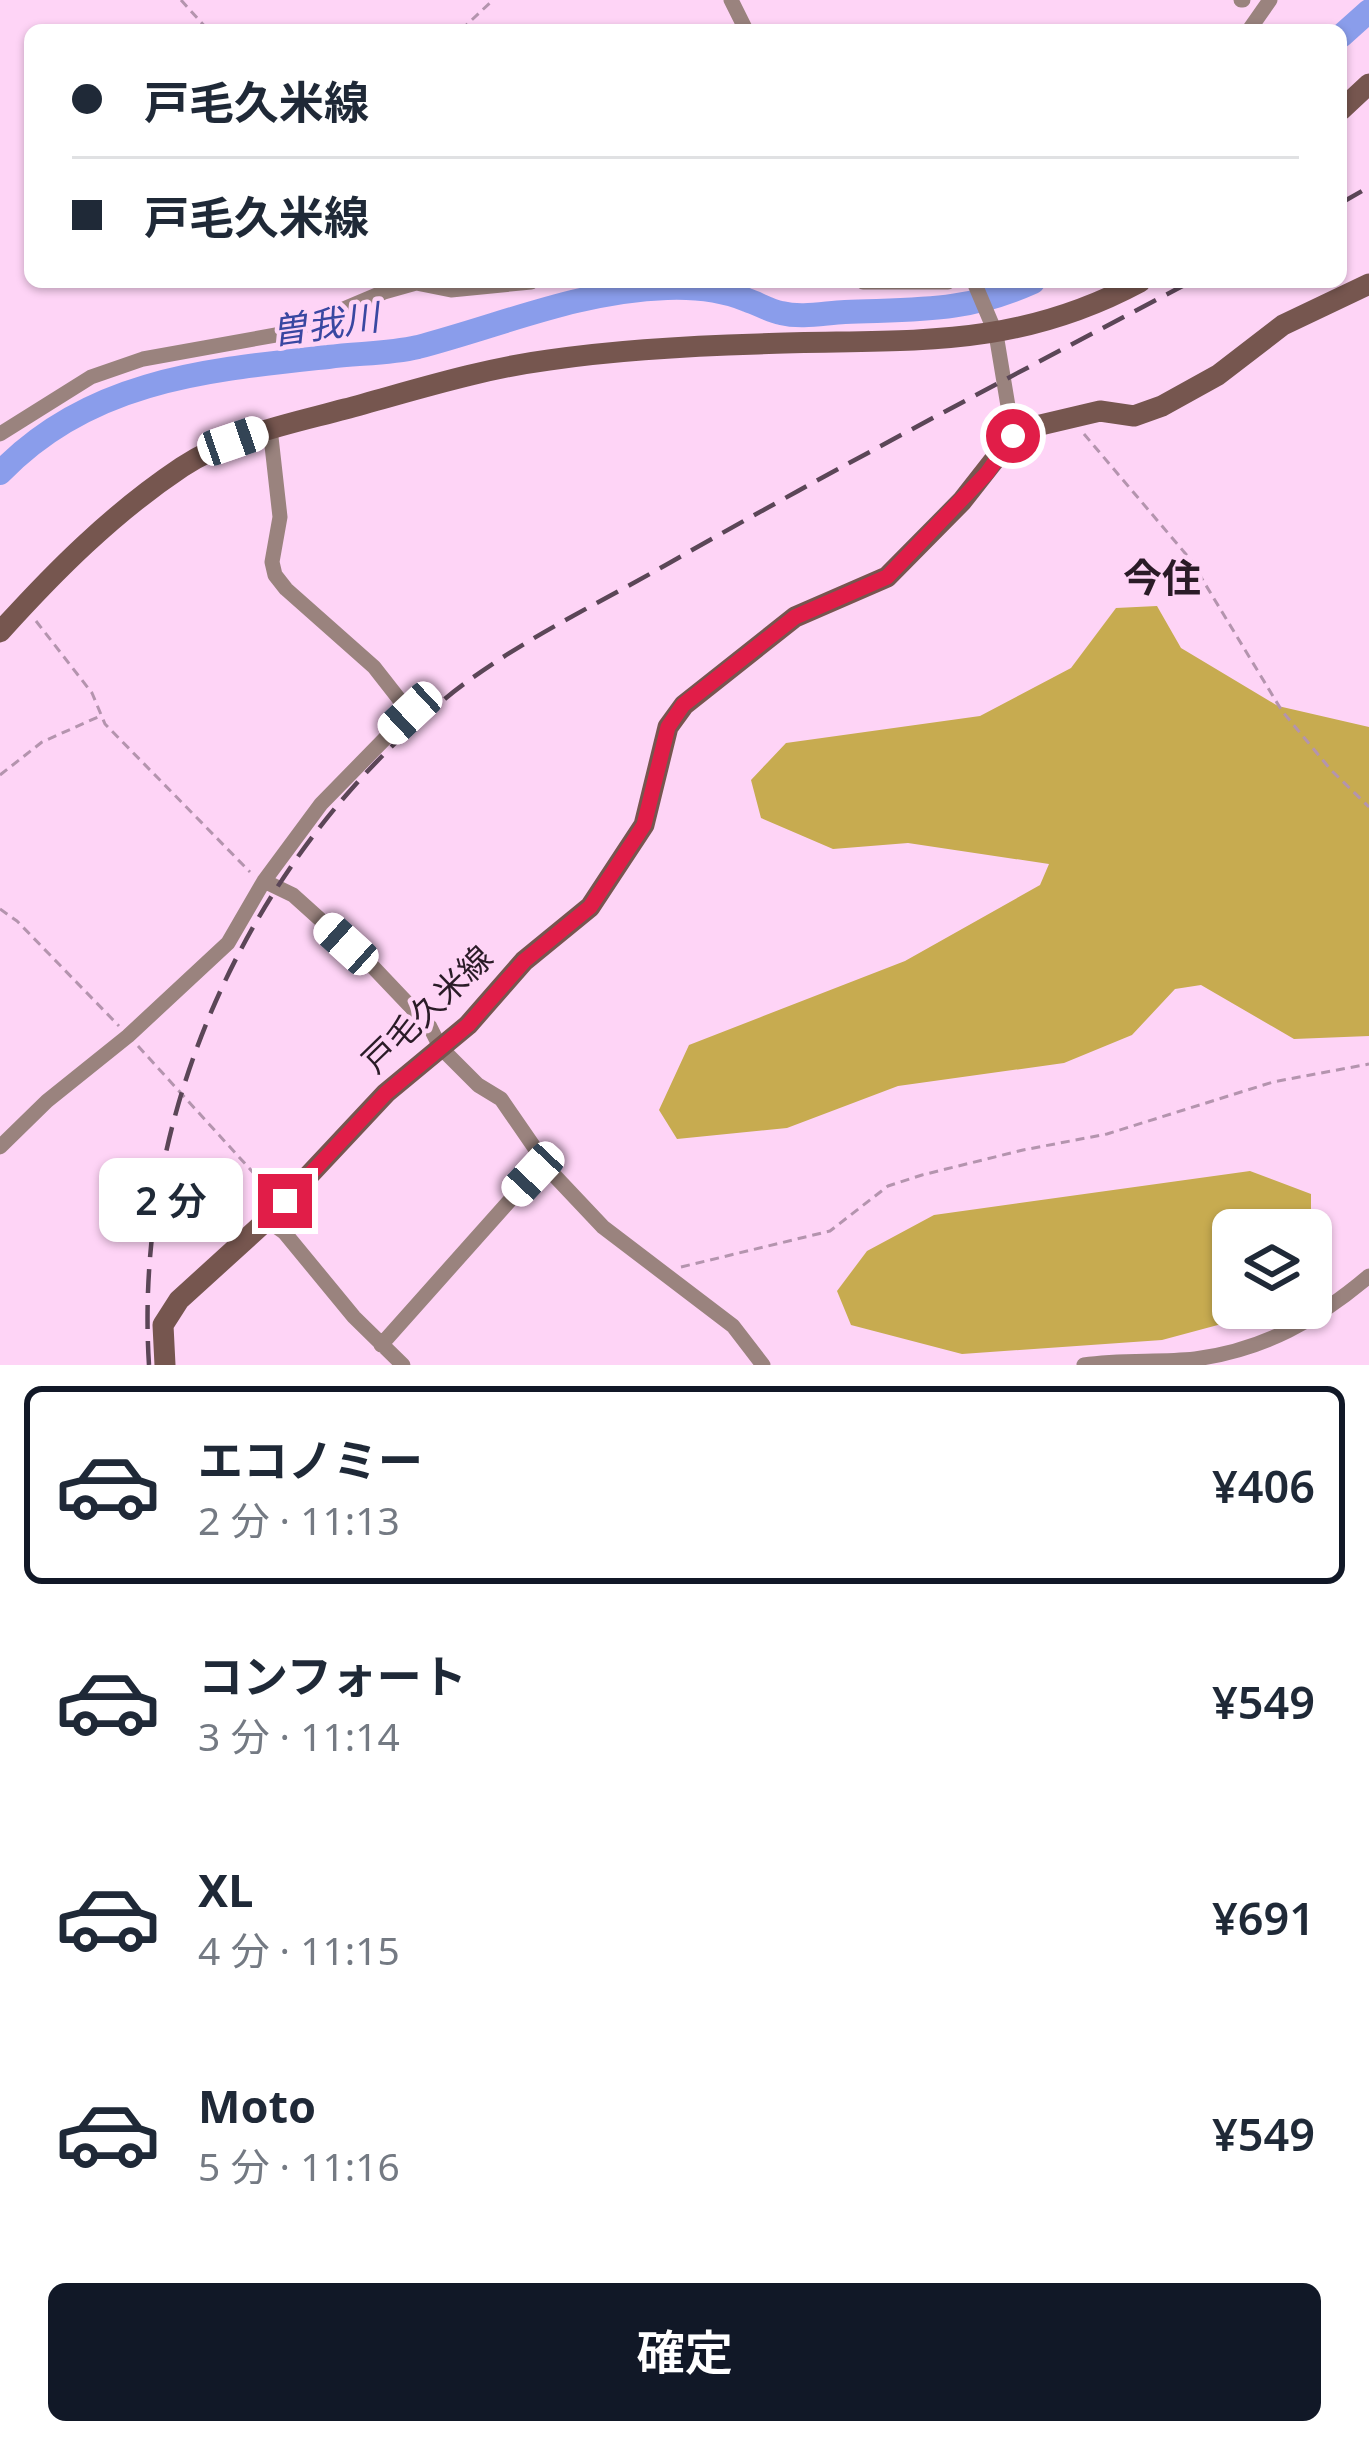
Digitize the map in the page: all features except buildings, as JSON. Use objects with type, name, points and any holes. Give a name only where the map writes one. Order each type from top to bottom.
[{"type":"main road","points":[[1347,104],[1369,84]]},
{"type":"main road","points":[[1013,436],[1100,411],[1134,416],[1162,406],[1218,375],[1283,325],[1369,284]]},
{"type":"main road","points":[[0,632],[70,557],[185,465],[269,428],[440,382],[546,360],[736,345],[892,343],[996,334],[1068,316],[1127,288]]},
{"type":"main road","name":"戸毛久米線","points":[[165,1365],[163,1325],[170,1312],[267,1220],[386,1093],[468,1025],[551,935],[590,907],[644,825],[668,727],[683,705],[795,617],[887,577],[974,487],[1013,436]]},
{"type":"street","points":[[0,434],[91,377],[142,358],[287,333],[398,288]]},
{"type":"street","points":[[441,288],[471,288]]},
{"type":"street","points":[[977,288],[996,334],[1013,436]]},
{"type":"street","points":[[0,1147],[228,943],[264,881],[322,804],[410,713],[374,667],[275,575],[272,562],[280,517],[269,428]]},
{"type":"street","points":[[264,881],[293,896],[373,967],[430,1027],[440,1047],[478,1085],[501,1099],[544,1162],[603,1227],[733,1326],[764,1365]]},
{"type":"street","points":[[380,1345],[544,1162]]},
{"type":"street","points":[[267,1220],[284,1232],[380,1345],[403,1365]]},
{"type":"street","points":[[1084,1365],[1194,1359],[1263,1343],[1331,1309],[1369,1276]]},
{"type":"path","points":[[181,0],[203,24]]},
{"type":"path","points":[[467,24],[493,0]]},
{"type":"path","points":[[1070,418],[1190,559],[1282,711],[1369,807]]},
{"type":"path","points":[[23,607],[92,693],[100,716],[246,869],[264,881]]},
{"type":"path","points":[[0,775],[42,742],[100,716]]},
{"type":"path","points":[[0,909],[17,921],[274,1195],[285,1201]]},
{"type":"path","points":[[662,1272],[830,1232],[887,1186],[922,1175],[1107,1134],[1273,1082],[1369,1064]]},
{"type":"shaded area","points":[[1157,606],[1181,648],[1278,706],[1369,727],[1369,1036],[1294,1039],[1201,985],[1175,989],[1132,1035],[1064,1063],[898,1086],[787,1128],[677,1139],[659,1110],[689,1045],[905,961],[1040,885],[1049,864],[908,843],[833,849],[761,818],[751,780],[786,743],[980,716],[1071,668],[1116,608]]},
{"type":"shaded area","points":[[1250,1171],[1311,1194],[1311,1209],[1212,1209],[1212,1327],[1162,1340],[962,1354],[851,1325],[837,1291],[867,1251],[934,1215]]},
{"type":"waterway","name":"曽我川","points":[[1347,31],[1369,11]]},
{"type":"waterway","name":"曽我川","points":[[0,473],[72,417],[152,385],[238,368],[407,349],[603,295],[667,288]]},
{"type":"waterway","name":"曽我川","points":[[667,288],[718,292],[777,312],[805,315],[962,304],[1018,288]]},
{"type":"railway","points":[[1347,200],[1369,187]]},
{"type":"railway","points":[[149,1365],[149,1271],[161,1178],[183,1087],[217,999],[260,916],[312,838],[372,766],[441,702],[521,646],[860,457],[1179,288]]},
{"type":"district","name":"今住","points":[[1162,578]]},
{"type":"route","points":[[285,1201],[386,1093],[468,1025],[551,935],[590,907],[644,825],[668,727],[683,705],[795,617],[887,577],[987,473],[1013,436]]}]
